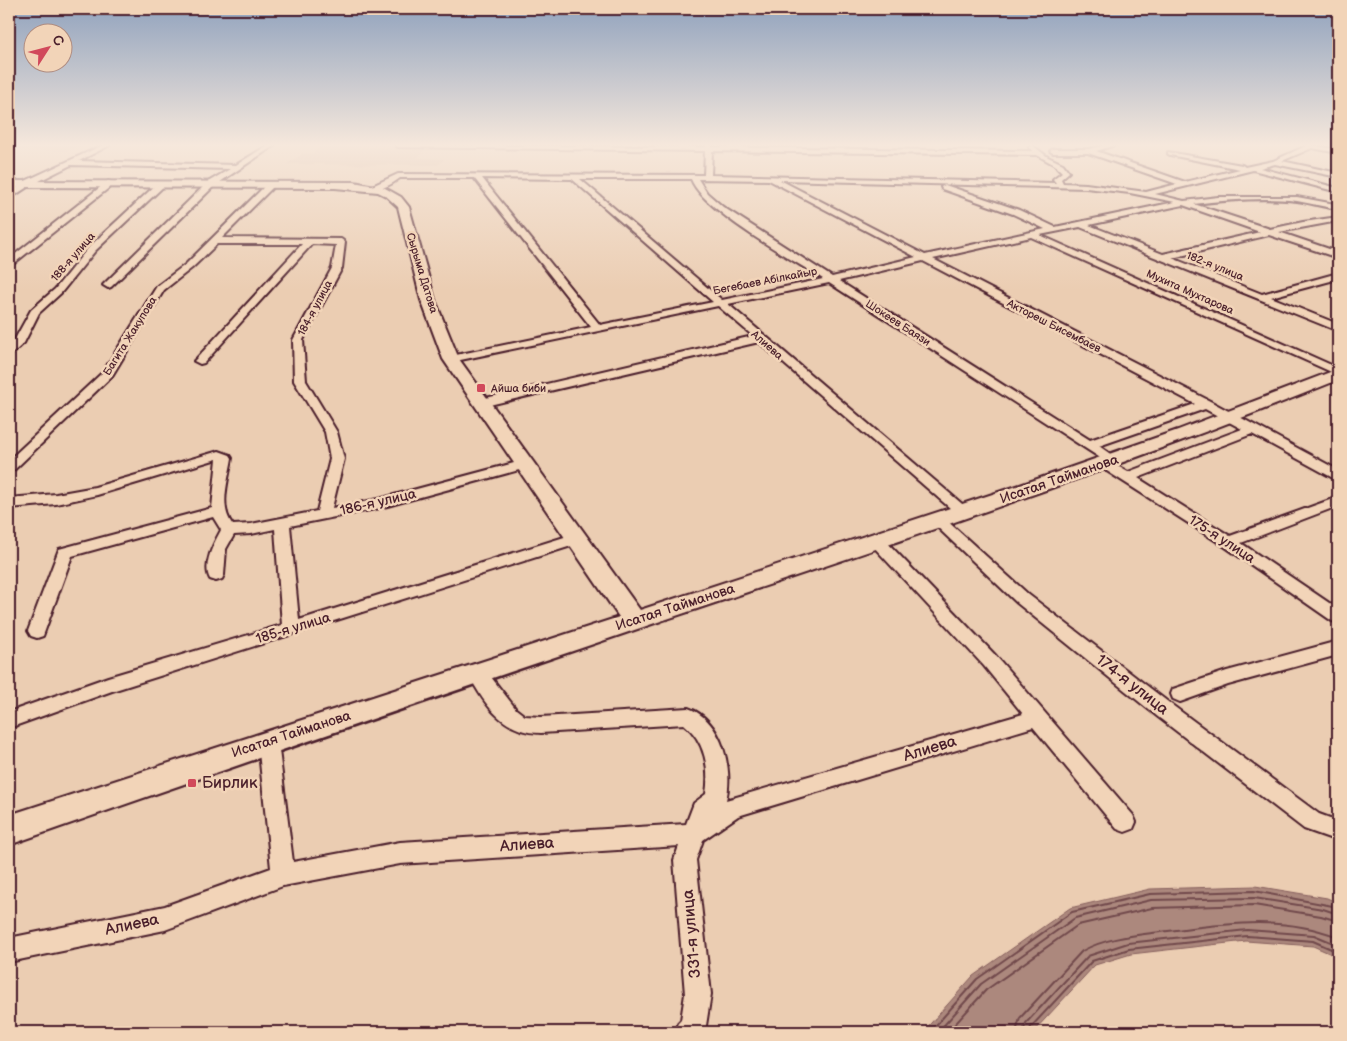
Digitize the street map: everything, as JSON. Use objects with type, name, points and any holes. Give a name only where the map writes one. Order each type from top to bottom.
[{"type":"street","points":[[9,263],[28,246],[97,194]]},
{"type":"street","name":"188-я улица","points":[[9,351],[20,341],[34,312],[58,291],[92,249],[150,194]]},
{"type":"street","points":[[108,285],[201,194]]},
{"type":"street","name":"Багита Жакупова","points":[[9,467],[108,374],[160,288],[189,266],[262,194]]},
{"type":"street","name":"Сырыма Датова","points":[[390,194],[394,195],[403,207],[428,300],[452,359],[481,403],[635,620]]},
{"type":"street","points":[[490,194],[598,328]]},
{"type":"street","name":"Алиева","points":[[593,194],[963,512]]},
{"type":"street","name":"Шокеев Баязи","points":[[702,194],[720,209],[1089,445],[1114,467]]},
{"type":"street","name":"Актореш Бисембаев","points":[[807,194],[925,260],[1206,404],[1338,475]]},
{"type":"street","points":[[963,194],[1007,209],[1055,230]]},
{"type":"street","points":[[1142,194],[1183,203],[1338,255]]},
{"type":"street","points":[[1183,203],[1218,199],[1289,199],[1335,204],[1333,210],[1338,214]]},
{"type":"street","name":"Бегебаев Абілкайыр","points":[[452,359],[925,260],[1002,240],[1183,203]]},
{"type":"street","points":[[1163,257],[1302,224],[1338,219]]},
{"type":"street","name":"182-я улица","points":[[1083,224],[1338,328]]},
{"type":"street","name":"Мухита Мухтарова","points":[[1032,234],[1338,373]]},
{"type":"street","points":[[214,241],[309,242]]},
{"type":"street","points":[[200,361],[309,242]]},
{"type":"street","name":"184-я улица","points":[[309,242],[341,242],[337,268],[298,340],[300,381],[331,432],[337,459],[323,515]]},
{"type":"street","points":[[9,248],[28,246]]},
{"type":"street","points":[[1262,297],[1338,276]]},
{"type":"street","points":[[481,403],[760,338]]},
{"type":"street","name":"Исатая Тайманова","points":[[9,830],[268,742],[963,512],[1114,467],[1338,373]]},
{"type":"street","points":[[1089,445],[1206,404]]},
{"type":"street","points":[[1114,467],[1253,429]]},
{"type":"street","points":[[9,503],[56,499],[97,490],[219,455],[225,458],[218,512],[222,523],[229,530],[218,549],[216,575]]},
{"type":"street","name":"186-я улица","points":[[229,530],[251,529],[380,503],[525,464]]},
{"type":"street","name":"175-я улица","points":[[1114,467],[1229,542],[1338,617]]},
{"type":"street","points":[[1229,542],[1338,501]]},
{"type":"street","points":[[37,631],[65,553],[218,512]]},
{"type":"street","name":"174-я улица","points":[[938,521],[1023,599],[1165,711],[1312,822],[1338,831]]},
{"type":"street","points":[[282,522],[291,629]]},
{"type":"street","name":"185-я улица","points":[[9,720],[108,685],[578,538]]},
{"type":"street","points":[[877,541],[990,661],[1125,822]]},
{"type":"street","points":[[1180,694],[1227,678],[1338,648]]},
{"type":"street","name":"331-я улица","points":[[477,673],[502,707],[521,723],[541,726],[688,716],[699,723],[710,738],[720,781],[716,799],[702,810],[685,860],[698,994],[692,1028],[688,1032]]},
{"type":"street","name":"Алиева","points":[[9,950],[166,918],[283,875],[400,853],[694,834],[732,808],[1036,718]]},
{"type":"street","points":[[268,742],[283,875]]},
{"type":"water","points":[[1255,886],[1327,898],[1338,903],[1338,957],[1313,946],[1246,941],[1131,954],[1095,965],[1033,1032],[923,1032],[973,976],[1070,908],[1150,889]]},
{"type":"place","name":"Айша биби","points":[[481,388]]},
{"type":"place","name":"Бирлик","points":[[192,783]]}]
